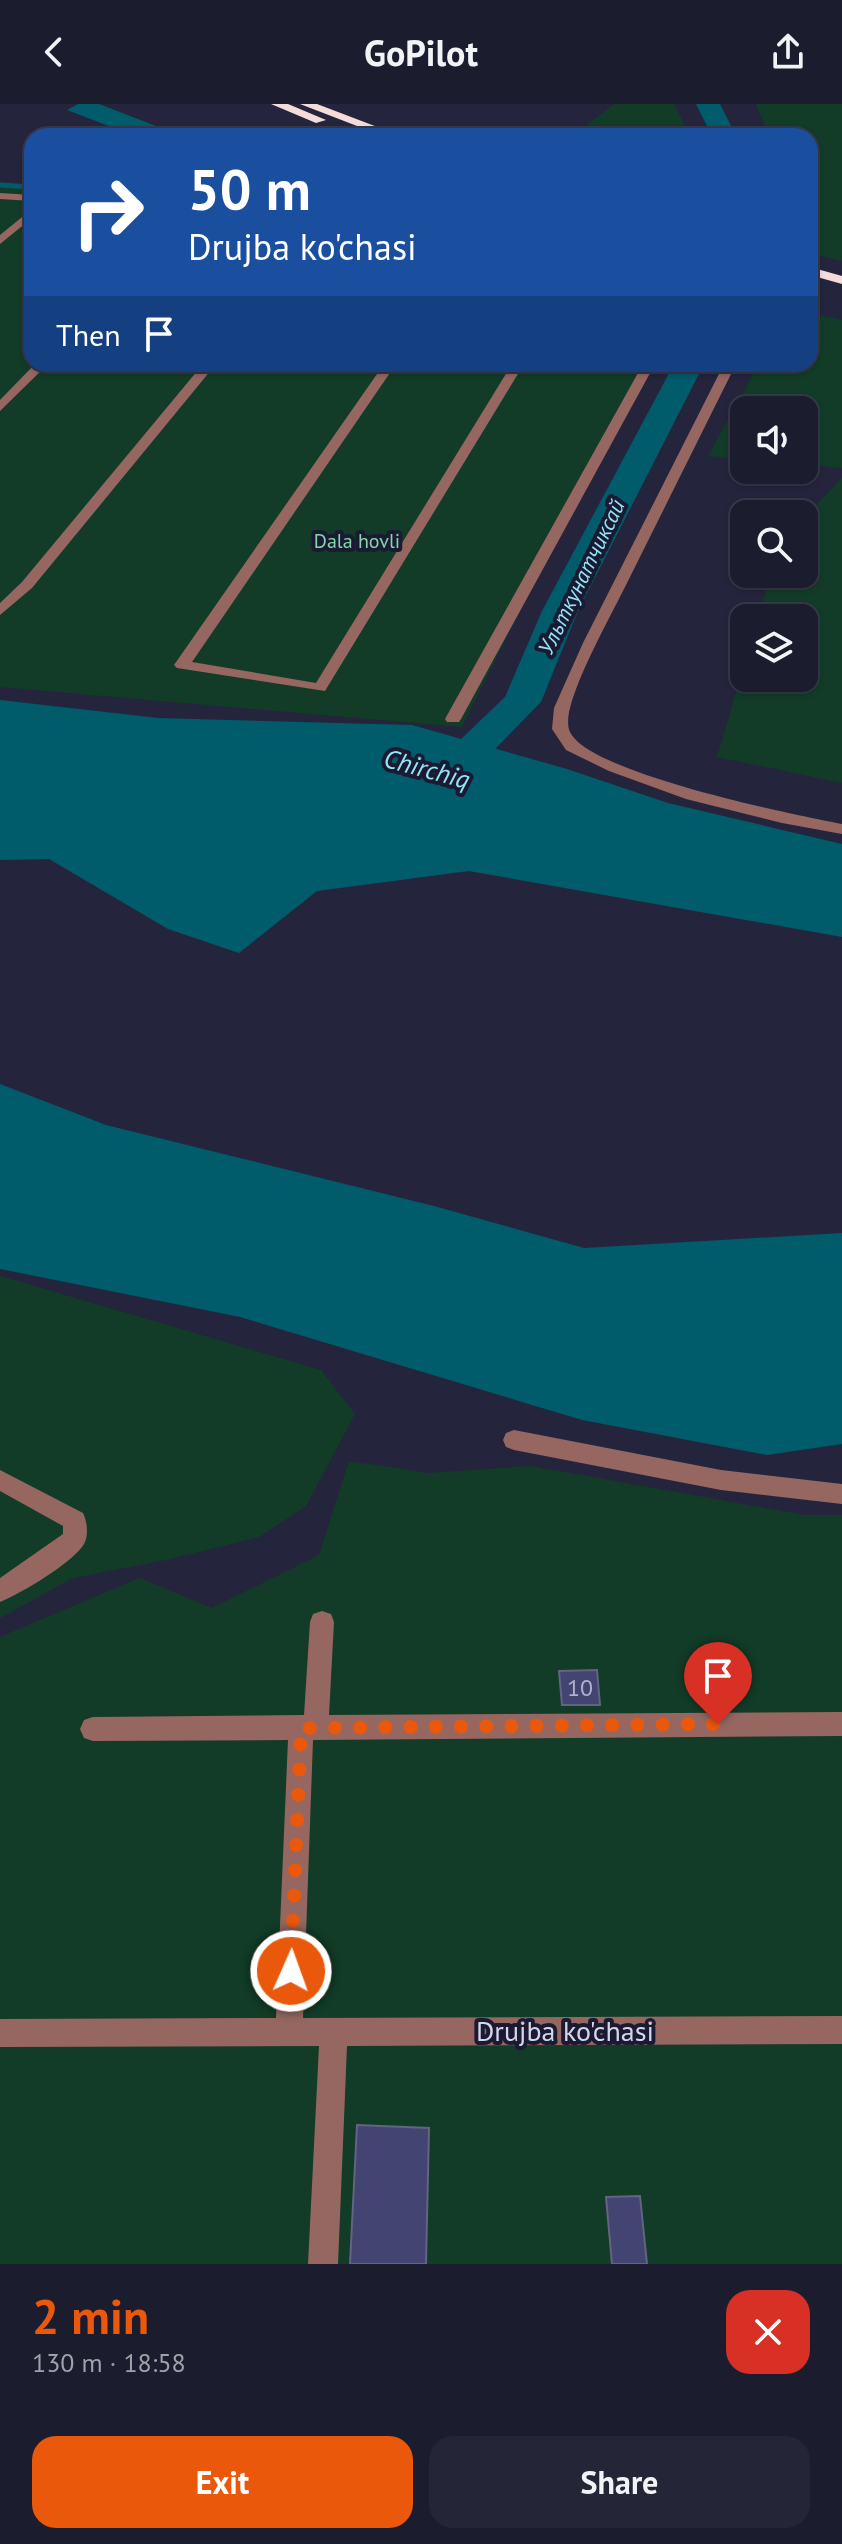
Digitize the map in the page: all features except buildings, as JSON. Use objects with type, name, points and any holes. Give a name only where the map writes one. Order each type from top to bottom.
[{"type":"highway","points":[[277,104],[342,128]]},
{"type":"highway","points":[[306,104],[373,128]]},
{"type":"highway","points":[[818,273],[842,280]]},
{"type":"highway","points":[[818,286],[842,292]]},
{"type":"street","points":[[0,196],[24,198]]},
{"type":"street","points":[[0,241],[24,219]]},
{"type":"street","points":[[0,407],[34,372]]},
{"type":"street","points":[[0,611],[27,585],[203,372]]},
{"type":"street","points":[[384,372],[182,665],[320,688],[513,372]]},
{"type":"street","points":[[453,719],[645,372]]},
{"type":"street","points":[[726,372],[590,643],[562,708],[560,729],[572,747],[615,767],[679,790],[782,818],[842,829]]},
{"type":"street","points":[[514,1440],[721,1480],[842,1494]]},
{"type":"street","points":[[0,1480],[75,1520],[75,1539],[54,1557],[0,1591]]},
{"type":"street","points":[[289,2032],[308,1727],[322,1622]]},
{"type":"street","points":[[93,1729],[842,1724]]},
{"type":"street","name":"Drujba ko'chasi","points":[[0,2033],[842,2030]]},
{"type":"street","points":[[323,2264],[334,2032]]},
{"type":"green space","points":[[614,104],[674,104],[686,128],[583,128]]},
{"type":"green space","points":[[756,104],[842,104],[842,261],[818,255],[818,128],[766,128]]},
{"type":"green space","name":"Dala hovli","points":[[0,183],[24,184],[24,372],[639,372],[462,727],[0,687]]},
{"type":"green space","points":[[818,315],[842,320],[842,468],[818,465],[818,396],[741,396],[755,372],[818,372]]},
{"type":"green space","points":[[730,416],[730,458],[708,456]]},
{"type":"green space","points":[[842,478],[842,783],[717,757],[736,692],[818,692],[818,604],[762,604],[767,588],[818,588],[818,503]]},
{"type":"green space","points":[[0,1276],[321,1370],[355,1414],[306,1506],[259,1537],[166,1560],[73,1578],[0,1618]]},
{"type":"green space","points":[[349,1461],[428,1473],[531,1466],[804,1515],[842,1515],[842,2264],[0,2264],[0,1637],[139,1578],[212,1608],[319,1555]]},
{"type":"water","points":[[78,104],[99,104],[161,128],[114,128],[67,110]]},
{"type":"water","name":"Chirchiq","points":[[0,700],[158,718],[412,725],[567,769],[668,803],[842,844],[842,937],[469,871],[317,891],[239,953],[168,929],[49,859],[0,860]]},
{"type":"water","points":[[0,1084],[106,1125],[434,1206],[584,1248],[842,1233],[842,1444],[767,1455],[582,1420],[240,1317],[0,1269]]},
{"type":"waterway","name":"Ульткунатчиксай","points":[[708,104],[720,128]]},
{"type":"waterway","points":[[0,185],[24,186]]},
{"type":"waterway","name":"Ульткунатчиксай","points":[[450,772],[522,702],[560,611],[685,372]]},
{"type":"route","points":[[291,1971],[301,1728],[718,1724]]}]
